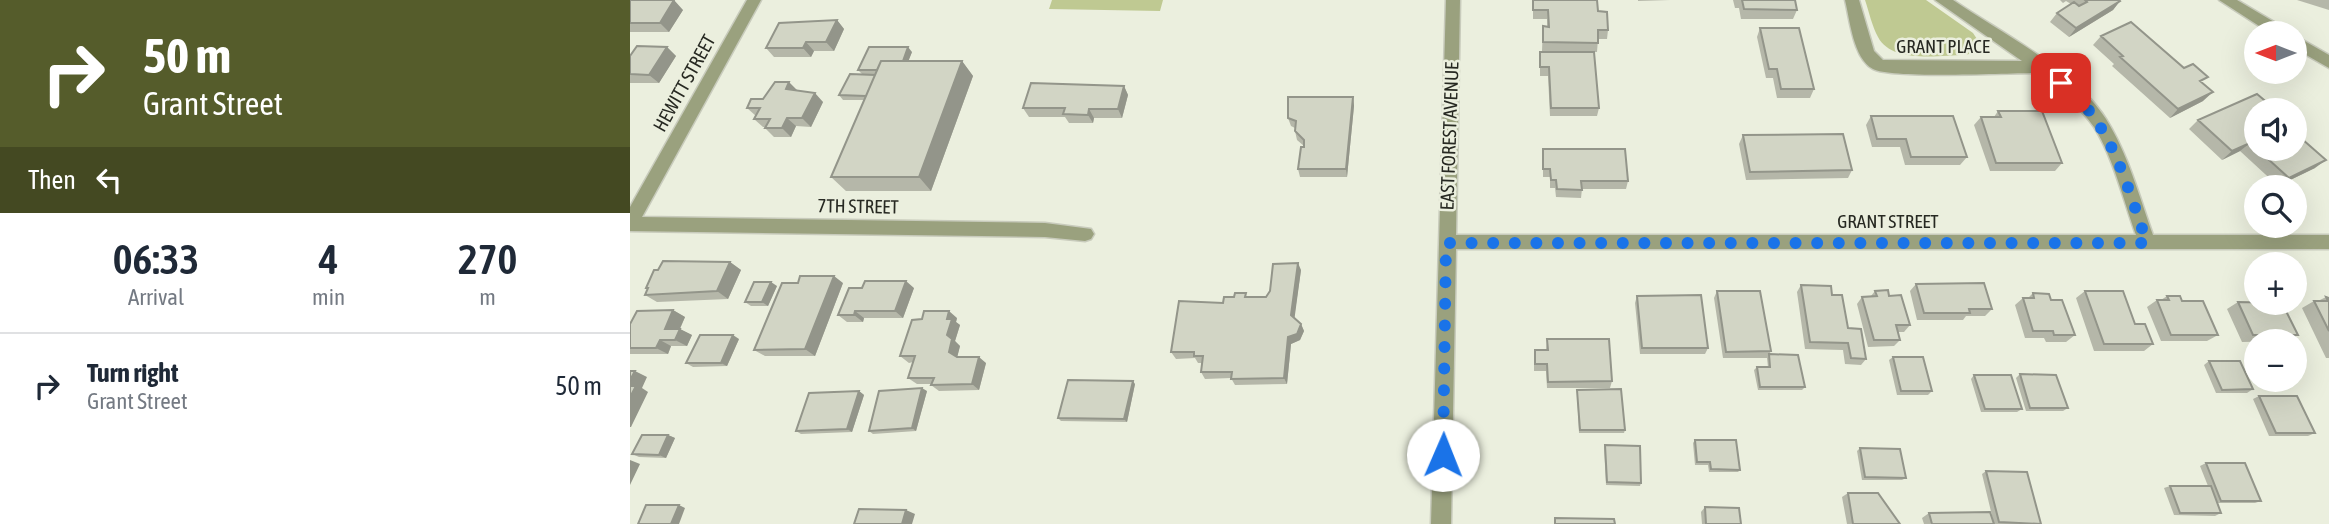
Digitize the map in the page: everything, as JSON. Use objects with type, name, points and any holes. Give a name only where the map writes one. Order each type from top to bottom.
[{"type":"street","name":"HEWITT STREET","points":[[630,224],[754,0]]},
{"type":"street","name":"EAST FOREST AVENUE","points":[[1441,524],[1453,0]]},
{"type":"street","name":"GRANT PLACE","points":[[1852,0],[1867,53],[1878,65],[1896,68],[2038,67]]},
{"type":"street","name":"GRANT PLACE","points":[[1942,0],[2077,95],[2099,123],[2147,243]]},
{"type":"street","points":[[2225,0],[2261,21]]},
{"type":"street","points":[[2307,49],[2329,62]]},
{"type":"street","name":"7TH STREET","points":[[630,224],[1031,229],[1085,234]]},
{"type":"street","name":"GRANT STREET","points":[[1446,243],[2329,242]]},
{"type":"green space","points":[[1052,0],[1163,0],[1160,11],[1049,9]]},
{"type":"green space","points":[[1865,0],[1926,0],[1973,33],[1977,39],[1973,53],[1917,56],[1894,51],[1885,46],[1878,37]]},
{"type":"building","points":[[630,0],[674,0],[660,23],[630,23]]},
{"type":"building","points":[[1533,0],[1597,0],[1598,11],[1607,12],[1608,30],[1598,30],[1598,43],[1543,42],[1543,26],[1549,27],[1548,10],[1533,10]]},
{"type":"building","points":[[1742,0],[1795,0],[1797,10],[1744,9]]},
{"type":"building","points":[[2085,0],[2120,1],[2076,28],[2057,13],[2074,2],[2079,6],[2087,2]]},
{"type":"building","points":[[837,20],[826,42],[806,42],[803,48],[766,48],[779,23]]},
{"type":"building","points":[[2131,22],[2184,68],[2193,64],[2208,77],[2200,81],[2213,92],[2178,109],[2120,57],[2123,56],[2101,36]]},
{"type":"building","points":[[1760,28],[1799,28],[1814,89],[1781,89],[1777,69],[1769,69]]},
{"type":"building","points":[[637,46],[667,47],[649,75],[630,74],[630,56]]},
{"type":"building","points":[[869,47],[908,47],[903,61],[881,61],[877,70],[858,70]]},
{"type":"building","points":[[1540,52],[1594,52],[1599,108],[1551,108],[1549,67],[1540,67]]},
{"type":"building","points":[[881,61],[962,61],[919,177],[831,177]]},
{"type":"building","points":[[850,74],[875,75],[866,96],[839,95]]},
{"type":"building","points":[[775,82],[789,82],[786,89],[815,93],[802,118],[787,118],[782,128],[765,128],[770,119],[754,119],[760,108],[747,108],[751,99],[763,99]]},
{"type":"building","points":[[1031,83],[1124,86],[1118,109],[1089,109],[1088,115],[1063,114],[1065,108],[1023,108]]},
{"type":"building","points":[[1288,97],[1353,97],[1346,169],[1298,169],[1304,140],[1295,131],[1296,121],[1288,118]]},
{"type":"building","points":[[2244,100],[2244,146],[2232,151],[2198,120]]},
{"type":"building","points":[[1998,111],[2042,111],[2062,163],[1996,163],[1981,117],[2001,117]]},
{"type":"building","points":[[1871,116],[1953,116],[1967,157],[1911,157],[1906,139],[1877,139]]},
{"type":"building","points":[[1843,134],[1852,170],[1750,172],[1743,135]]},
{"type":"building","points":[[2307,143],[2326,160],[2295,175],[2286,175],[2270,161],[2307,161]]},
{"type":"building","points":[[1543,149],[1625,149],[1628,181],[1581,181],[1582,190],[1557,189],[1556,180],[1551,180],[1550,169],[1543,169]]},
{"type":"building","points":[[663,261],[730,262],[717,291],[645,295],[654,270],[658,270]]},
{"type":"building","points":[[1298,263],[1291,315],[1301,324],[1297,334],[1288,337],[1284,378],[1231,379],[1232,372],[1201,372],[1203,356],[1194,356],[1194,352],[1171,352],[1179,301],[1223,303],[1224,297],[1234,297],[1235,293],[1246,293],[1245,297],[1266,297],[1270,291],[1273,264]]},
{"type":"building","points":[[800,276],[834,276],[805,349],[754,350],[782,283],[798,283]]},
{"type":"building","points":[[865,281],[906,281],[895,311],[855,311],[854,315],[838,315],[849,288],[862,288]]},
{"type":"building","points":[[754,282],[771,282],[762,302],[745,302]]},
{"type":"building","points":[[1984,283],[1992,309],[1969,309],[1970,313],[1924,313],[1916,284]]},
{"type":"building","points":[[1801,285],[1831,286],[1832,295],[1842,295],[1848,328],[1861,329],[1866,359],[1851,358],[1848,343],[1810,342]]},
{"type":"building","points":[[1888,290],[1889,296],[1901,295],[1910,325],[1896,325],[1900,340],[1874,340],[1862,297],[1877,296],[1875,291]]},
{"type":"building","points":[[1717,291],[1760,291],[1771,351],[1726,352]]},
{"type":"building","points":[[2085,291],[2123,291],[2135,324],[2145,324],[2153,344],[2104,344]]},
{"type":"building","points":[[2033,293],[2049,294],[2051,300],[2062,300],[2075,335],[2033,331],[2023,298],[2034,298]]},
{"type":"building","points":[[1701,295],[1708,348],[1642,348],[1637,296]]},
{"type":"building","points":[[2167,296],[2180,296],[2182,301],[2203,301],[2218,335],[2171,335],[2157,300],[2169,300]]},
{"type":"building","points":[[2326,297],[2329,298],[2329,331],[2314,301],[2328,301]]},
{"type":"building","points":[[2238,302],[2244,302],[2244,315],[2288,315],[2295,329],[2250,329]]},
{"type":"building","points":[[673,310],[665,329],[680,329],[675,340],[660,340],[656,348],[630,348],[630,324],[637,311]]},
{"type":"building","points":[[924,311],[949,311],[947,319],[952,319],[947,335],[952,339],[949,352],[957,357],[979,357],[972,384],[931,385],[934,378],[908,378],[915,356],[900,356],[912,320],[922,319]]},
{"type":"building","points":[[700,335],[733,335],[721,363],[686,363]]},
{"type":"building","points":[[1547,339],[1609,339],[1612,381],[1548,382],[1547,364],[1535,364],[1535,350],[1548,350]]},
{"type":"building","points":[[1769,354],[1798,355],[1805,387],[1760,387],[1757,367],[1770,367]]},
{"type":"building","points":[[1893,357],[1923,357],[1932,391],[1901,391]]},
{"type":"building","points":[[2209,361],[2240,361],[2244,370],[2244,389],[2222,390]]},
{"type":"building","points":[[2020,374],[2056,375],[2068,408],[2030,408]]},
{"type":"building","points":[[1974,375],[2011,375],[2022,409],[1985,409]]},
{"type":"building","points":[[1068,380],[1133,381],[1124,419],[1058,418]]},
{"type":"building","points":[[630,386],[636,386],[630,397]]},
{"type":"building","points":[[922,388],[912,428],[869,431],[879,391]]},
{"type":"building","points":[[1621,389],[1625,430],[1580,430],[1577,390]]},
{"type":"building","points":[[859,391],[847,429],[796,431],[809,393]]},
{"type":"building","points":[[2259,396],[2297,396],[2315,433],[2276,433]]},
{"type":"building","points":[[642,435],[668,435],[659,455],[632,454]]},
{"type":"building","points":[[1695,440],[1736,440],[1740,470],[1711,469],[1710,462],[1697,462]]},
{"type":"building","points":[[1605,445],[1640,446],[1641,483],[1607,482]]},
{"type":"building","points":[[1860,448],[1900,449],[1906,478],[1865,477]]},
{"type":"building","points":[[2206,463],[2245,463],[2261,501],[2221,501]]},
{"type":"building","points":[[1986,471],[2027,472],[2041,524],[1999,522]]},
{"type":"building","points":[[2170,486],[2211,486],[2221,513],[2180,513]]},
{"type":"building","points":[[1848,493],[1878,493],[1900,524],[1853,524]]},
{"type":"building","points":[[646,505],[679,505],[671,524],[638,524]]},
{"type":"building","points":[[1705,507],[1739,508],[1741,524],[1706,524]]},
{"type":"building","points":[[859,509],[906,510],[902,524],[854,524]]},
{"type":"building","points":[[1990,512],[1994,524],[1932,524],[1929,513]]},
{"type":"building","points":[[1555,518],[1614,519],[1615,524],[1555,524]]},
{"type":"route","points":[[1443,455],[1446,243],[2147,243],[2099,123],[2077,95],[2061,83]]}]
